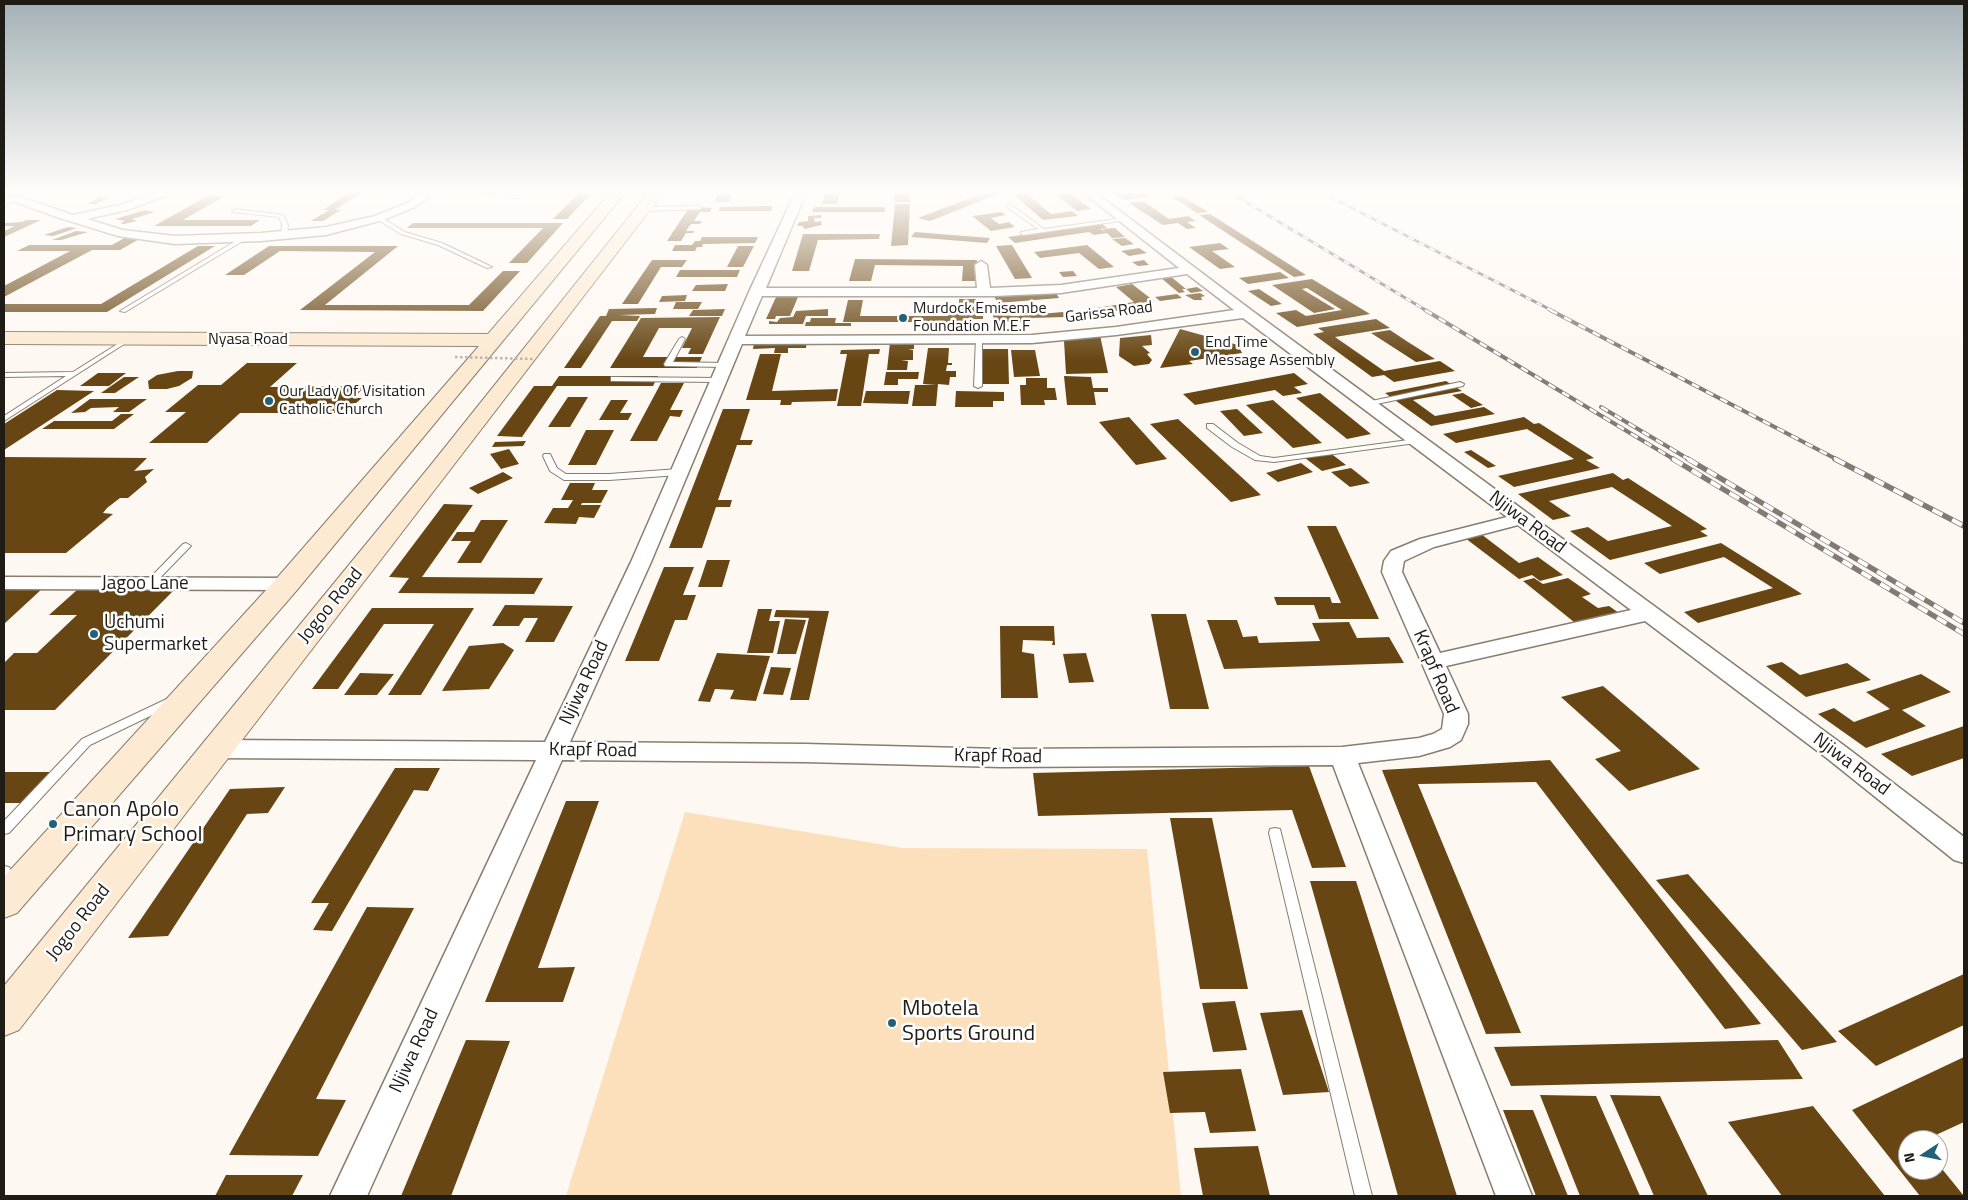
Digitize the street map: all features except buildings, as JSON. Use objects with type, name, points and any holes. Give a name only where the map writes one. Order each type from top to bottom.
[{"type":"main road","name":"Jogoo Road","points":[[8,888],[192,691],[287,584],[416,434],[493,340],[589,249]]},
{"type":"main road","name":"Jogoo Road","points":[[4,1017],[438,471],[479,417],[598,249]]},
{"type":"main road","name":"Nyasa Road","points":[[4,338],[493,340]]},
{"type":"street","name":"Njiwa Road","points":[[348,1196],[641,562],[775,249]]},
{"type":"street","name":"Njiwa Road","points":[[1162,249],[1837,754],[1964,852]]},
{"type":"street","points":[[981,265],[984,292]]},
{"type":"street","points":[[756,292],[984,292],[1061,289],[1190,270]]},
{"type":"street","name":"Garissa Road","points":[[737,340],[1032,339],[1246,313]]},
{"type":"street","name":"Krapf Road","points":[[217,749],[553,750],[1001,758],[1342,756],[1419,747],[1441,741],[1452,734],[1456,724],[1456,714],[1392,572],[1394,561],[1398,555],[1427,543],[1464,532],[1521,519]]},
{"type":"street","name":"Jagoo Lane","points":[[4,583],[287,584]]},
{"type":"street","points":[[1431,662],[1649,613]]},
{"type":"street","points":[[1342,756],[1514,1196]]},
{"type":"lane","points":[[123,311],[226,249]]},
{"type":"lane","points":[[451,249],[489,267]]},
{"type":"lane","points":[[4,419],[129,339]]},
{"type":"lane","points":[[682,339],[668,364],[722,372]]},
{"type":"lane","points":[[978,386],[979,339]]},
{"type":"lane","points":[[614,379],[722,372]]},
{"type":"lane","points":[[4,375],[74,374]]},
{"type":"lane","points":[[1367,404],[1460,384]]},
{"type":"lane","points":[[1210,426],[1258,458],[1274,460],[1416,440]]},
{"type":"lane","points":[[548,456],[553,469],[564,477],[609,477],[679,472]]},
{"type":"lane","points":[[148,584],[186,546]]},
{"type":"lane","points":[[4,829],[86,742],[192,691]]},
{"type":"lane","points":[[1275,833],[1364,1196]]},
{"type":"path","points":[[455,357],[532,359]]},
{"type":"shaded area","name":"Mbotela Sports Ground","points":[[685,812],[903,848],[1147,849],[1181,1196],[566,1196]]},
{"type":"railway","points":[[1324,249],[1427,311]]},
{"type":"railway","points":[[1432,249],[1553,311]]},
{"type":"railway","points":[[1425,310],[1675,460]]},
{"type":"railway","points":[[1550,310],[1838,460]]},
{"type":"railway","points":[[1601,407],[1690,460]]},
{"type":"railway","points":[[1673,459],[1964,634]]},
{"type":"railway","points":[[1688,459],[1964,623]]},
{"type":"railway","points":[[1835,459],[1964,526]]},
{"type":"place","name":"Murdock Emisembe Foundation M.E.F","points":[[903,318]]},
{"type":"place","name":"End Time Message Assembly","points":[[1195,352]]},
{"type":"place","name":"Our Lady Of Visitation Catholic Church","points":[[269,401]]},
{"type":"place","name":"Uchumi Supermarket","points":[[94,634]]},
{"type":"place","name":"Canon Apolo Primary School","points":[[53,824]]},
{"type":"place","name":"Mbotela Sports Ground","points":[[892,1023]]}]
